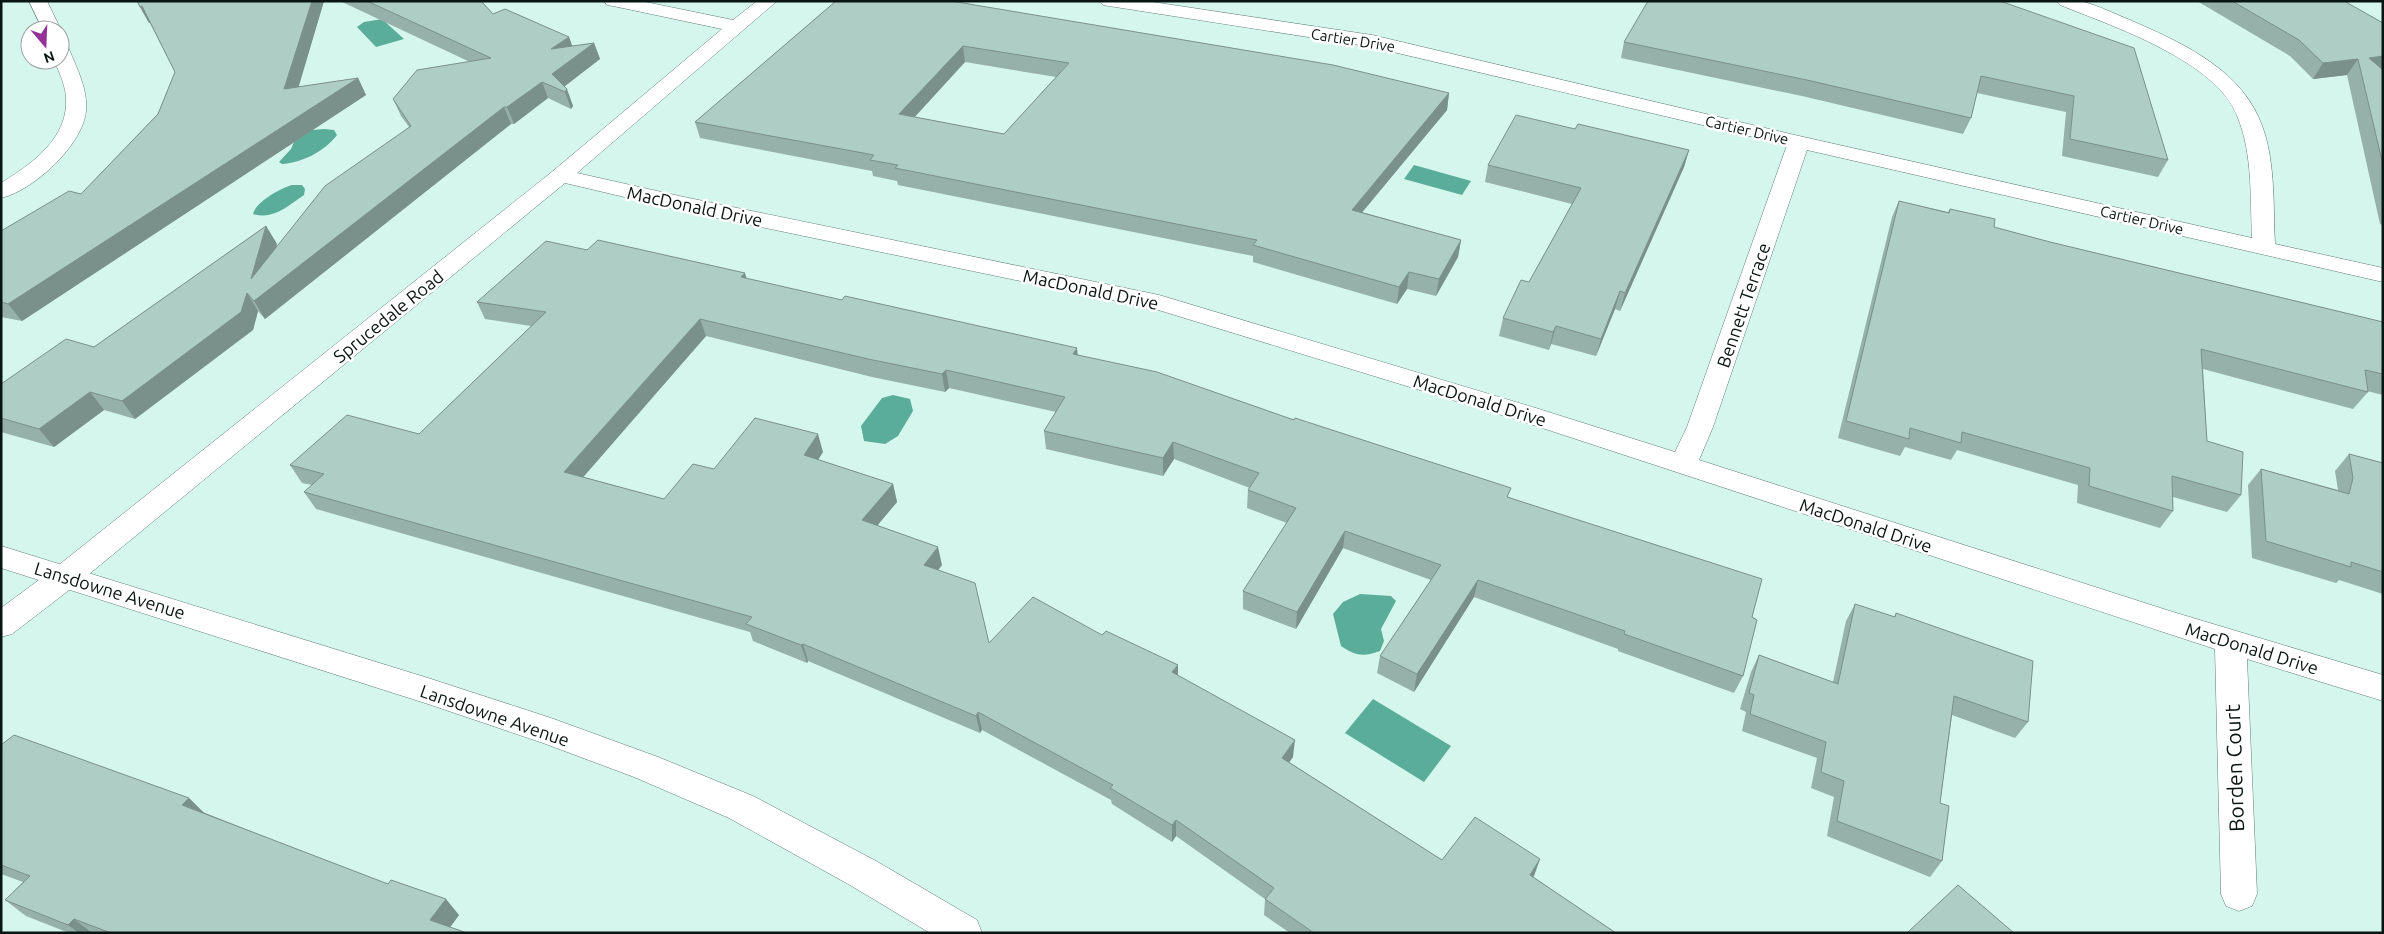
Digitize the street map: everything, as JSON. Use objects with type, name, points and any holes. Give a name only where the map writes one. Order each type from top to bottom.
[{"type":"street","points":[[38,1],[47,20]]},
{"type":"street","points":[[613,1],[736,26]]},
{"type":"street","name":"Sprucedale Road","points":[[1,625],[66,576],[561,176],[736,26],[768,1]]},
{"type":"street","name":"Cartier Drive","points":[[1109,1],[1372,41],[1798,142],[2383,275]]},
{"type":"street","points":[[2066,1],[2153,36],[2213,74],[2237,97],[2248,114],[2260,161],[2264,247]]},
{"type":"street","points":[[1,192],[44,160],[64,141],[74,124],[77,106],[75,91],[68,70]]},
{"type":"street","name":"Bennett Terrace","points":[[1683,466],[1700,427],[1798,142]]},
{"type":"street","name":"MacDonald Drive","points":[[561,176],[684,204],[1159,302],[1530,415],[2231,642],[2383,688]]},
{"type":"street","name":"Lansdowne Avenue","points":[[1,557],[428,691],[551,732],[646,767],[741,807],[863,873],[964,933]]},
{"type":"street","name":"Borden Court","points":[[2231,642],[2231,693],[2239,894]]},
{"type":"shaded area","points":[[382,19],[404,39],[376,47],[357,27],[364,22]]},
{"type":"shaded area","points":[[312,130],[334,130],[337,135],[320,151],[305,159],[282,164],[279,162],[300,136]]},
{"type":"shaded area","points":[[1414,165],[1471,181],[1462,195],[1404,179]]},
{"type":"shaded area","points":[[292,185],[302,185],[305,189],[304,195],[274,214],[253,214],[255,209],[269,196]]},
{"type":"shaded area","points":[[893,395],[910,399],[913,411],[898,436],[885,444],[864,441],[861,426],[882,398]]},
{"type":"shaded area","points":[[1360,594],[1391,596],[1396,601],[1381,629],[1384,641],[1380,651],[1364,655],[1355,654],[1341,646],[1333,614],[1343,602]]},
{"type":"shaded area","points":[[1373,699],[1451,746],[1424,782],[1345,733]]},
{"type":"building","points":[[137,1],[312,1],[284,89],[358,78],[8,304],[1,302],[1,231],[69,191],[81,194],[158,114],[175,72],[142,6],[140,7]]},
{"type":"building","points":[[367,1],[481,1],[493,14],[505,9],[569,37],[551,49],[594,43],[552,74],[567,89],[565,92],[542,82],[507,107],[504,107],[254,301],[247,293],[241,312],[122,401],[90,392],[39,429],[1,418],[1,384],[66,339],[94,347],[266,226],[251,279],[325,186],[411,126],[393,99],[417,70],[491,58]]},
{"type":"building","points":[[836,1],[951,1],[1333,65],[1449,93],[1352,210],[1461,240],[1439,279],[1409,272],[1399,287],[1253,245],[1257,240],[895,168],[898,165],[870,160],[874,155],[695,122]],"holes":[[[963,46],[1069,63],[1004,134],[899,114]]]},
{"type":"building","points":[[1648,1],[2000,1],[2134,48],[2168,160],[2070,139],[2074,96],[1981,76],[1971,118],[1807,80],[1624,42]]},
{"type":"building","points":[[2232,1],[2344,1],[2383,23],[2383,56],[2369,58],[2383,70],[2383,165],[2358,59],[2323,63],[2299,40]]},
{"type":"building","points":[[1516,115],[1575,129],[1578,124],[1689,150],[1625,293],[1620,291],[1601,339],[1556,326],[1553,332],[1503,318],[1521,280],[1529,282],[1581,188],[1488,165]]},
{"type":"building","points":[[1899,201],[1949,213],[1950,209],[1995,219],[1994,227],[2050,242],[2383,322],[2383,374],[2365,370],[2368,392],[2201,349],[2207,441],[2243,452],[2241,495],[2172,476],[2173,511],[2089,486],[2090,468],[1962,432],[1961,443],[1910,428],[1909,439],[1846,421]]},
{"type":"building","points":[[598,240],[745,273],[741,277],[842,300],[845,296],[1077,348],[1073,354],[1157,372],[1294,420],[1295,418],[1511,488],[1507,497],[1762,579],[1752,617],[1757,620],[1743,676],[1624,634],[1625,631],[1478,580],[1417,674],[1380,656],[1441,565],[1345,531],[1297,612],[1243,591],[1296,508],[1248,490],[1259,473],[1173,442],[1163,458],[1044,431],[1065,397],[946,370],[942,374],[868,359],[700,319],[564,472],[664,499],[693,464],[714,469],[755,418],[818,434],[804,455],[893,484],[862,520],[938,547],[924,565],[975,583],[989,643],[1033,597],[1102,635],[1106,631],[1178,665],[1172,672],[1295,740],[1282,758],[1442,860],[1475,817],[1540,859],[1530,875],[1616,933],[1314,933],[1265,899],[1274,888],[1176,820],[1172,825],[1110,788],[1113,785],[978,712],[976,716],[803,644],[801,645],[746,624],[752,617],[304,492],[324,474],[290,465],[347,415],[419,434],[546,312],[477,302],[546,241],[587,250]]},
{"type":"building","points":[[2349,454],[2383,463],[2383,572],[2351,562],[2351,567],[2266,541],[2261,469],[2349,494],[2353,478]]},
{"type":"building","points":[[1855,604],[1895,617],[1896,613],[2033,661],[2028,722],[1954,696],[1940,803],[1949,806],[1942,861],[1837,821],[1844,781],[1821,772],[1826,742],[1750,714],[1754,695],[1749,693],[1759,655],[1838,684]]},
{"type":"building","points":[[14,735],[189,798],[182,805],[388,884],[391,880],[446,899],[430,920],[467,933],[111,933],[74,919],[68,925],[5,900],[30,876],[1,865],[1,745]]},
{"type":"building","points":[[1958,885],[2014,933],[1907,933]]}]
